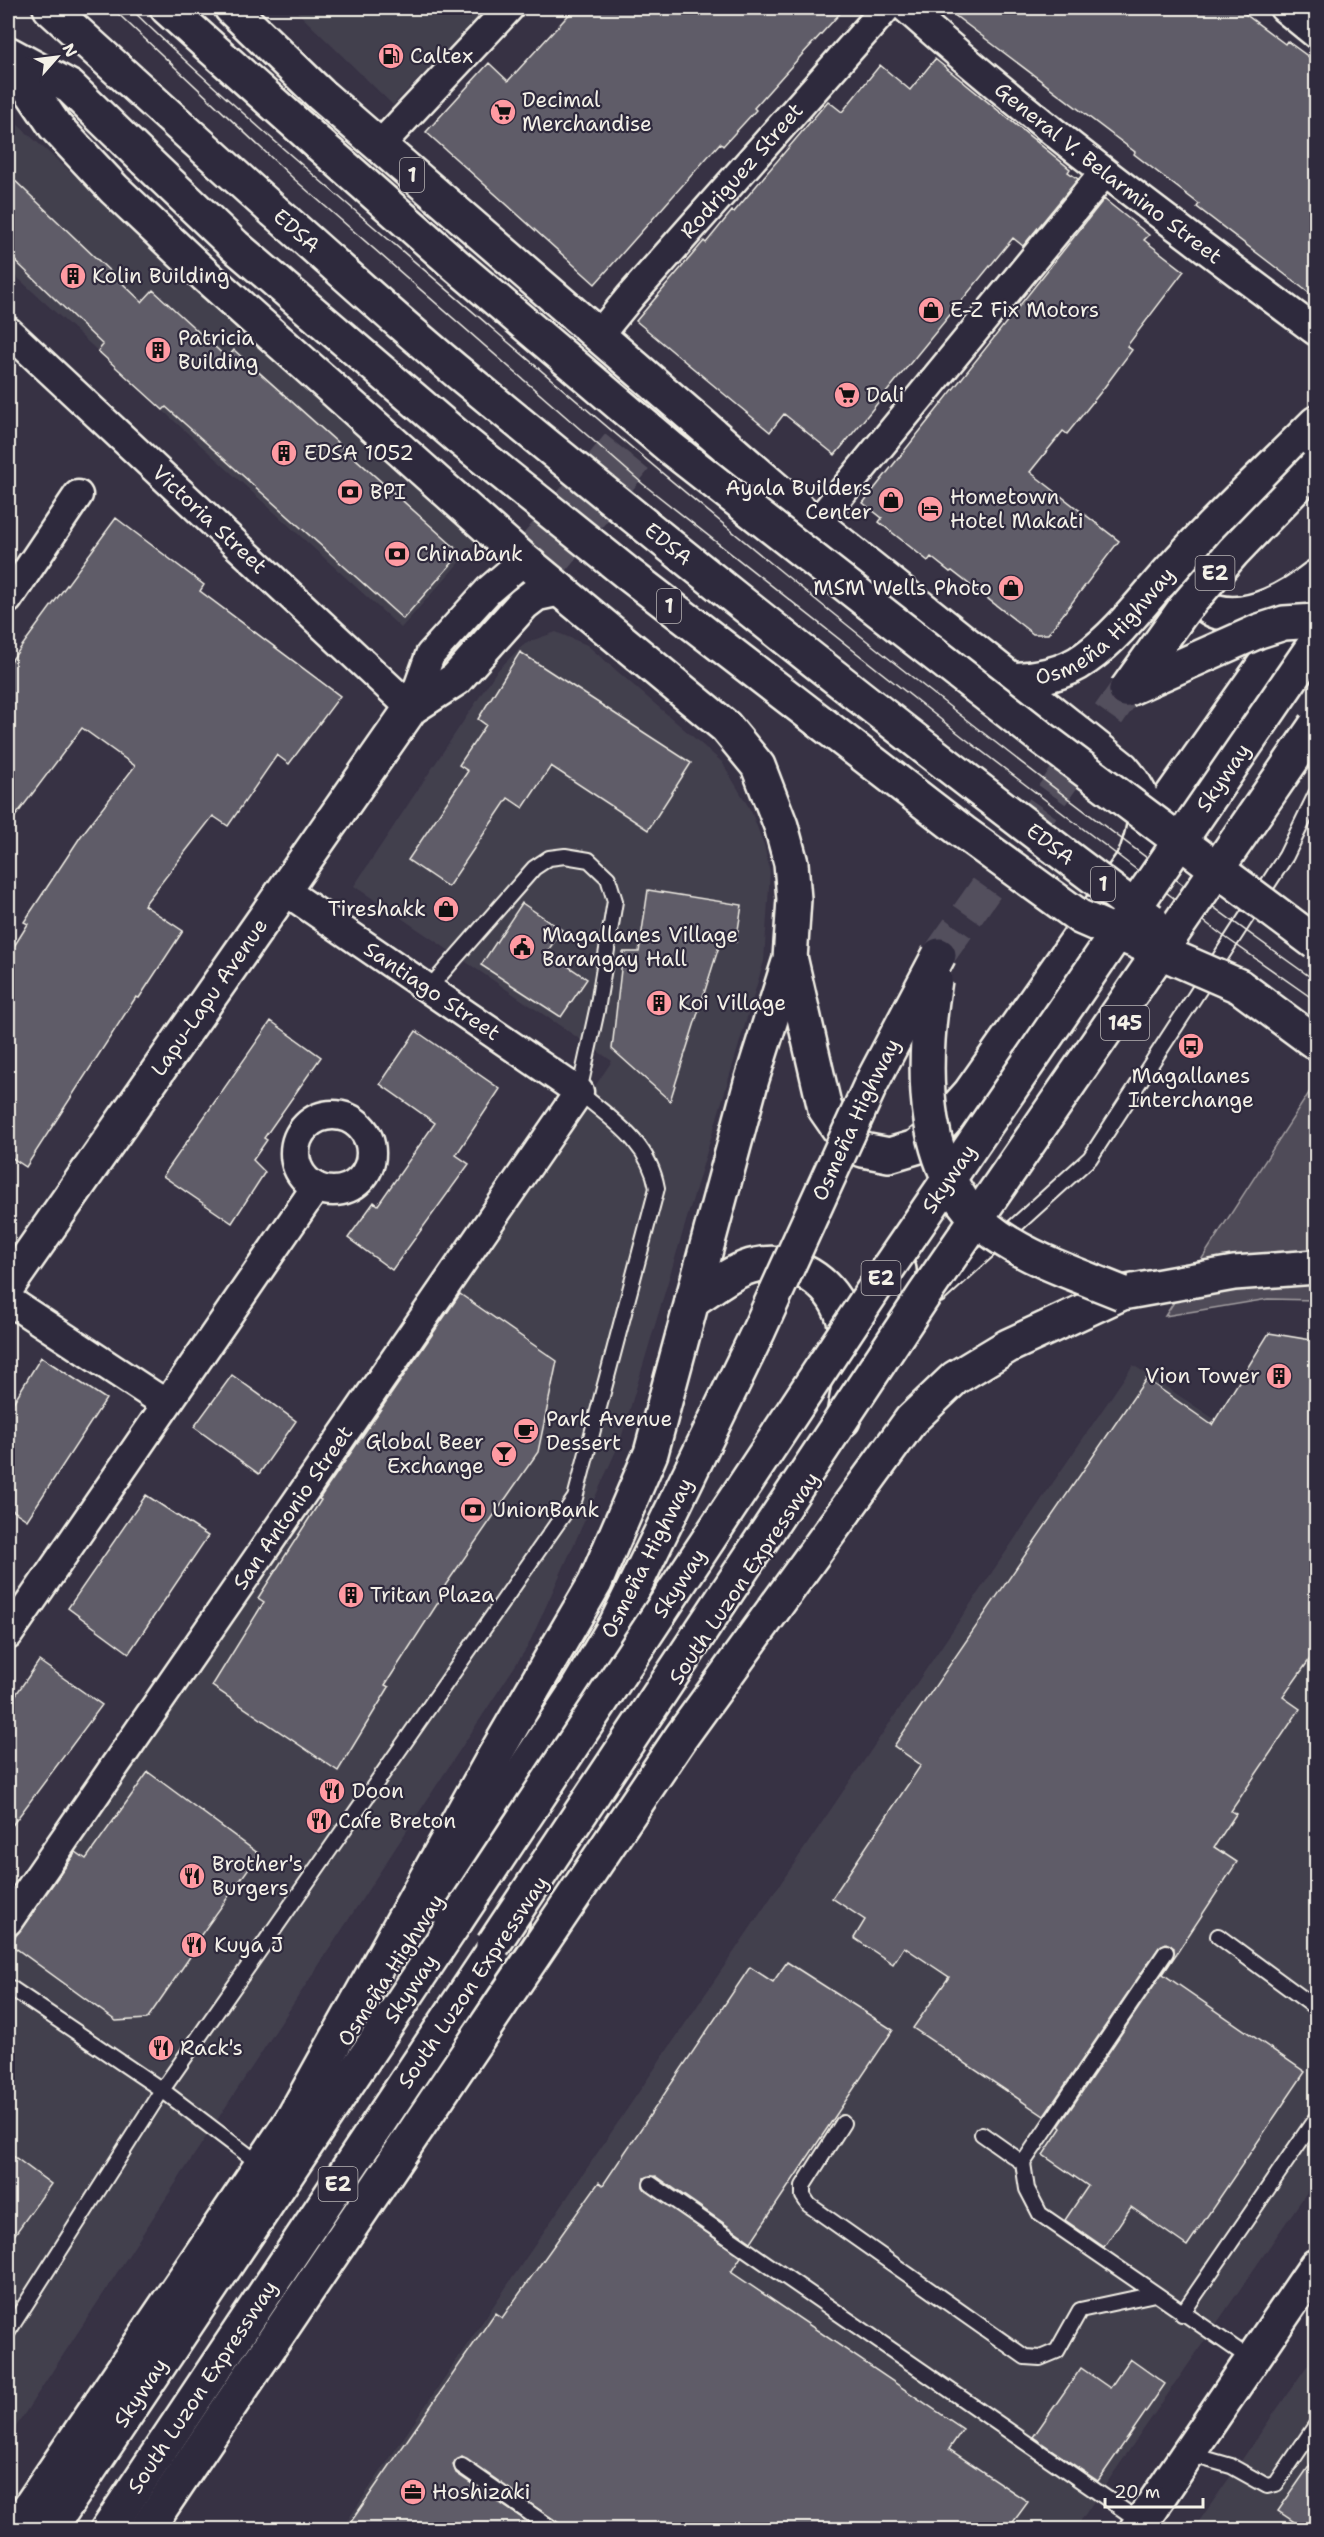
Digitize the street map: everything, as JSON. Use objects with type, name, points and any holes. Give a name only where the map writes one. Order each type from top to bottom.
[{"type":"main road","name":"EDSA","points":[[50,8],[274,211],[465,378],[638,520],[968,781],[1317,1043]]},
{"type":"main road","name":"1","points":[[167,8],[458,267],[672,449],[1042,738],[1317,943]]},
{"type":"main road","name":"1","points":[[231,8],[320,94],[598,336],[664,408],[726,460],[816,524],[1008,680]]},
{"type":"main road","name":"1","points":[[8,55],[70,87],[235,246],[459,438],[627,573],[963,832],[1080,917],[1239,986]]},
{"type":"main road","name":"1","points":[[8,55],[55,126],[114,189],[206,276],[726,727],[758,766],[782,826],[791,863],[794,899],[790,959]]},
{"type":"main road","name":"Osmeña Highway","points":[[1008,680],[1037,679],[1064,670],[1085,659],[1106,641],[1179,561],[1317,423]]},
{"type":"main road","name":"Osmeña Highway","points":[[1317,466],[1233,552],[1184,609],[1126,690],[1259,632],[1284,623],[1317,621]]},
{"type":"main road","points":[[1179,561],[1183,582],[1194,598],[1218,612],[1252,611],[1298,591],[1317,577]]},
{"type":"main road","name":"Lapu-Lapu Avenue","points":[[8,1286],[411,708],[456,679],[523,604],[536,594],[543,566]]},
{"type":"main road","points":[[790,959],[825,1109],[843,1135],[863,1150],[889,1155],[916,1147],[936,1131],[970,1093],[1135,858],[1171,797],[1317,591]]},
{"type":"main road","name":"Skyway","points":[[49,2529],[886,1271],[1317,642]]},
{"type":"main road","points":[[1008,680],[1122,768],[1136,784],[1145,804],[1146,826],[1135,858]]},
{"type":"main road","name":"Skyway","points":[[101,2529],[924,1295],[1317,725]]},
{"type":"main road","name":"145","points":[[840,1435],[1317,745]]},
{"type":"main road","name":"Osmeña Highway","points":[[289,2125],[574,1694],[616,1624],[759,1330],[871,1084],[939,955],[928,1028],[930,1118],[933,1140],[949,1177],[975,1214],[997,1235],[1122,1293]]},
{"type":"main road","points":[[14,2529],[289,2125],[492,1760],[595,1583],[651,1453],[752,1078],[790,959]]},
{"type":"main road","points":[[840,1435],[852,1370],[904,1259],[970,1093]]},
{"type":"main road","points":[[692,1300],[755,1265],[783,1263],[810,1274],[825,1288],[843,1316],[852,1370]]},
{"type":"main road","points":[[146,2529],[681,1737],[911,1420],[955,1378],[1008,1346],[1055,1322],[1122,1293],[1234,1273],[1317,1267]]},
{"type":"main road","name":"South Luzon Expressway","points":[[107,2529],[840,1435]]},
{"type":"main road","points":[[1139,2526],[1317,2266]]},
{"type":"street","points":[[379,146],[509,8]]},
{"type":"street","name":"Rodriguez Street","points":[[598,336],[886,8]]},
{"type":"street","name":"General V. Belarmino Street","points":[[906,8],[986,79],[1104,173],[1317,331]]},
{"type":"street","points":[[1284,8],[1317,34]]},
{"type":"street","points":[[816,524],[1104,173]]},
{"type":"street","name":"Victoria Street","points":[[8,331],[411,708]]},
{"type":"street","points":[[8,599],[78,495]]},
{"type":"street","name":"Lapu-Lapu Avenue","points":[[411,708],[430,655],[489,590],[543,566]]},
{"type":"street","name":"Santiago Street","points":[[285,890],[579,1092]]},
{"type":"street","name":"San Antonio Street","points":[[8,1921],[579,1092]]},
{"type":"street","points":[[8,1635],[316,1187]]},
{"type":"street","points":[[8,1300],[166,1404]]},
{"type":"lane","points":[[726,460],[741,507],[877,620],[926,615]]},
{"type":"lane","points":[[933,1301],[1090,1158],[1286,856],[1317,794]]},
{"type":"lane","points":[[8,2332],[162,2090],[575,1498],[657,1188],[653,1167],[644,1150],[579,1092],[597,1010],[615,901],[608,878],[589,860],[565,856],[549,858],[534,868],[429,988]]},
{"type":"lane","points":[[1218,1936],[1317,2008]]},
{"type":"lane","points":[[1166,1952],[1023,2163],[1027,2188],[1040,2214],[1182,2314],[1252,2360]]},
{"type":"lane","points":[[10,1988],[162,2090],[261,2165]]},
{"type":"lane","points":[[1182,2314],[1317,2118]]},
{"type":"lane","points":[[843,2123],[803,2186],[803,2196],[808,2205],[1025,2357],[1040,2358],[1057,2351],[1080,2310],[1155,2294]]},
{"type":"lane","points":[[982,2134],[1023,2163]]},
{"type":"lane","points":[[651,2184],[1139,2526]]},
{"type":"lane","points":[[1188,2454],[1231,2466],[1267,2486],[1272,2486],[1317,2425]]},
{"type":"lane","points":[[462,2466],[555,2529]]},
{"type":"shaded area","name":"Caltex","points":[[293,8],[487,8],[393,105]]},
{"type":"shaded area","points":[[8,116],[480,539],[401,628],[8,269]]},
{"type":"shaded area","points":[[556,632],[587,645],[722,762],[751,811],[764,845],[770,872],[764,961],[620,1442],[528,1646],[8,2439],[8,1948],[318,1498],[612,1061],[354,886],[496,672],[525,643]]},
{"type":"shaded area","points":[[1316,1082],[1316,1300],[1268,1299],[1165,1316]]},
{"type":"shaded area","points":[[1133,1365],[1316,1487],[1316,2179],[1075,2529],[341,2530]]},
{"type":"shaded area","points":[[1316,2353],[1316,2529],[1193,2530],[1223,2487]]},
{"type":"building","points":[[575,8],[845,8],[754,108],[756,110],[723,146],[720,143],[595,284],[426,132],[489,63],[508,81]]},
{"type":"building","points":[[945,8],[1237,8],[1285,44],[1287,41],[1317,63],[1317,299],[1197,207],[1199,204],[1134,154],[1135,152]]},
{"type":"building","points":[[935,59],[1070,169],[1068,172],[1078,179],[1023,246],[1013,238],[835,455],[784,414],[770,432],[636,321],[704,241],[706,243],[732,211],[734,212],[828,101],[842,112],[880,65],[910,90]]},
{"type":"building","points":[[8,174],[142,302],[153,290],[227,358],[234,350],[461,553],[403,619],[166,407],[163,410],[98,351],[103,345],[8,254]]},
{"type":"building","points":[[1104,199],[1149,235],[1144,240],[1184,271],[1127,346],[1132,350],[1100,393],[1067,434],[1063,431],[1030,472],[1119,541],[1048,634],[1033,634],[952,571],[950,572],[931,557],[928,561],[879,522],[882,518],[863,503]]},
{"type":"building","points":[[116,518],[204,585],[200,591],[340,696],[289,764],[277,755],[228,826],[213,816],[144,905],[183,931],[139,998],[136,997],[26,1167],[8,1155],[8,956],[28,924],[24,922],[81,836],[135,766],[82,728],[8,826],[8,665]]},
{"type":"building","points":[[520,652],[691,763],[648,830],[551,766],[523,808],[508,798],[448,887],[408,860],[468,771],[459,765],[486,725],[478,719]]},
{"type":"building","name":"Koi Village","points":[[648,890],[742,905],[736,942],[721,940],[670,1101],[612,1049],[623,952],[639,952]]},
{"type":"building","name":"Magallanes Village Barangay Hall","points":[[522,903],[562,930],[547,952],[587,979],[561,1017],[481,965]]},
{"type":"building","points":[[271,1021],[321,1057],[264,1138],[267,1140],[253,1160],[265,1172],[232,1223],[163,1176]]},
{"type":"building","points":[[416,1031],[500,1089],[456,1155],[469,1164],[392,1270],[348,1238],[374,1202],[378,1205],[435,1123],[380,1084]]},
{"type":"building","points":[[460,1294],[557,1361],[538,1452],[442,1590],[445,1592],[385,1685],[389,1687],[338,1771],[212,1686],[264,1602],[258,1598],[321,1500],[319,1499]]},
{"type":"building","points":[[1269,1333],[1317,1341],[1317,1649],[1283,1697],[1300,1709],[1231,1811],[1236,1814],[1214,1847],[1237,1862],[1163,1974],[1305,2072],[1187,2246],[1131,2207],[1104,2247],[1065,2220],[1088,2186],[1043,2155],[1061,2128],[1059,2126],[1173,1957],[1174,1948],[1166,1943],[1159,1947],[1044,2116],[913,2028],[949,1977],[904,1947],[893,1964],[854,1938],[865,1920],[832,1898],[921,1765],[894,1746],[1146,1379],[1212,1425]]},
{"type":"building","points":[[41,1357],[106,1399],[27,1520],[8,1507],[8,1411]]},
{"type":"building","points":[[232,1375],[296,1421],[259,1474],[194,1427]]},
{"type":"building","points":[[146,1495],[208,1536],[129,1653],[68,1608]]},
{"type":"building","points":[[39,1661],[102,1705],[8,1831],[8,1706]]},
{"type":"building","points":[[148,1772],[259,1854],[198,1939],[201,1941],[147,2019],[116,2021],[10,1944],[76,1852],[86,1859]]},
{"type":"building","points":[[787,1962],[893,2030],[751,2242],[656,2176],[644,2178],[643,2187],[741,2257],[731,2272],[963,2429],[949,2449],[1028,2502],[1008,2529],[563,2529],[559,2523],[462,2457],[453,2465],[456,2473],[538,2529],[346,2529],[495,2313],[502,2318],[599,2182],[603,2185],[750,1967],[773,1982]]},
{"type":"building","points":[[8,2152],[51,2184],[8,2244]]},
{"type":"building","points":[[1130,2359],[1165,2384],[1098,2481],[1033,2437],[1081,2368],[1110,2388]]},
{"type":"building","points":[[1317,2455],[1317,2529],[1305,2529],[1278,2511]]},
{"type":"tunnel","points":[[535,546],[647,409]]},
{"type":"tunnel","points":[[553,561],[666,423]]},
{"type":"tunnel","points":[[939,955],[1126,690]]},
{"type":"tram line","points":[[112,8],[294,179],[643,484],[963,737],[1222,935],[1316,1001]]},
{"type":"tram line","points":[[130,8],[310,172],[694,500],[795,583],[1001,747],[1316,981]]},
{"type":"place","name":"Caltex","points":[[391,56]]},
{"type":"place","name":"Decimal Merchandise","points":[[503,112]]},
{"type":"place","name":"Kolin Building","points":[[73,276]]},
{"type":"place","name":"E-Z Fix Motors","points":[[931,310]]},
{"type":"place","name":"Patricia Building","points":[[158,350]]},
{"type":"place","name":"Dali","points":[[847,395]]},
{"type":"place","name":"EDSA 1052","points":[[284,453]]},
{"type":"place","name":"BPI","points":[[350,492]]},
{"type":"place","name":"Ayala Builders Center","points":[[891,500]]},
{"type":"place","name":"Hometown Hotel Makati","points":[[930,509]]},
{"type":"place","name":"Chinabank","points":[[397,554]]},
{"type":"place","name":"MSM Wells Photo","points":[[1011,588]]},
{"type":"place","name":"Tireshakk","points":[[446,909]]},
{"type":"place","name":"Magallanes Village Barangay Hall","points":[[522,947]]},
{"type":"place","name":"Koi Village","points":[[659,1003]]},
{"type":"place","name":"Magallanes Interchange","points":[[1191,1046]]},
{"type":"place","name":"Vion Tower","points":[[1279,1376]]},
{"type":"place","name":"Park Avenue Dessert","points":[[526,1431]]},
{"type":"place","name":"Global Beer Exchange","points":[[504,1454]]},
{"type":"place","name":"UnionBank","points":[[473,1510]]},
{"type":"place","name":"Tritan Plaza","points":[[351,1595]]},
{"type":"place","name":"Doon","points":[[332,1791]]},
{"type":"place","name":"Cafe Breton","points":[[319,1821]]},
{"type":"place","name":"Brother's Burgers","points":[[192,1876]]},
{"type":"place","name":"Kuya J","points":[[194,1945]]},
{"type":"place","name":"Rack's","points":[[161,2048]]},
{"type":"place","name":"Hoshizaki","points":[[413,2492]]}]
